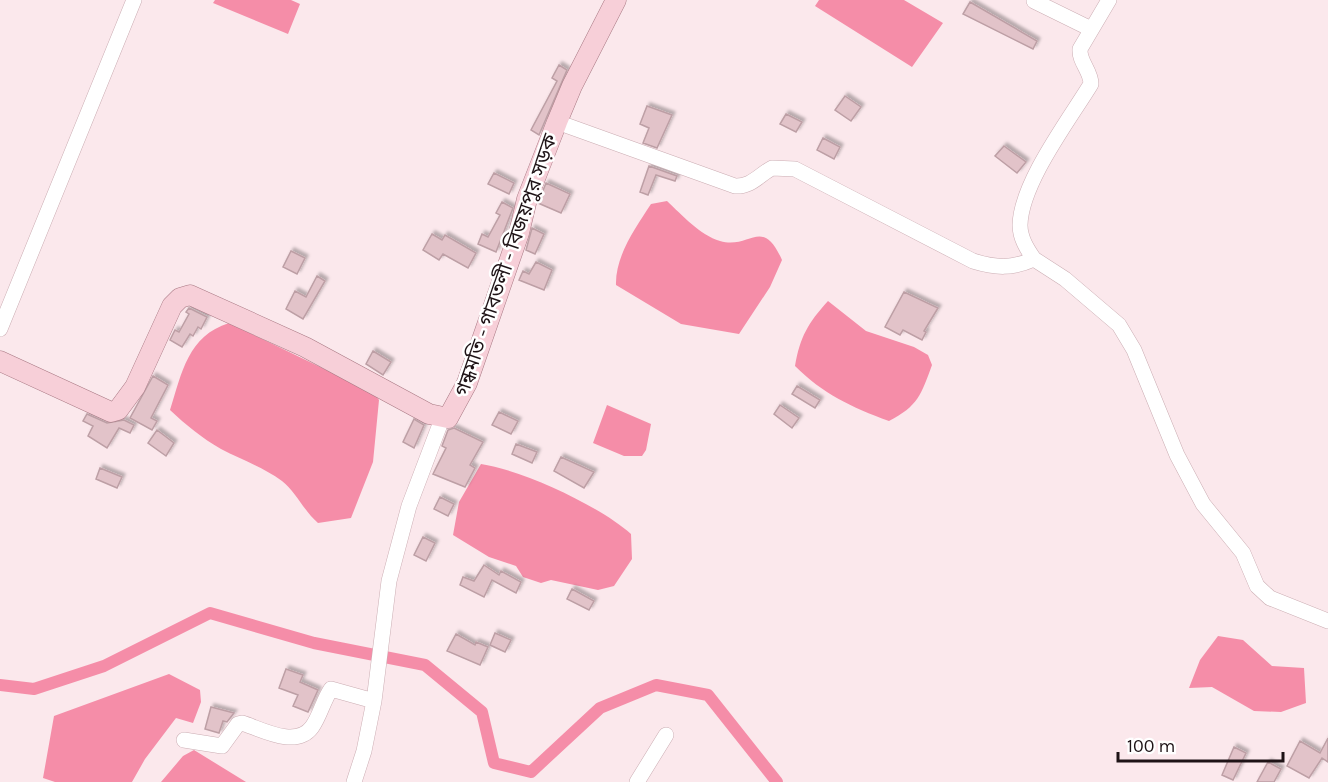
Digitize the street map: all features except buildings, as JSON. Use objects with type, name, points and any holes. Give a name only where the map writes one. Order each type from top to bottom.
[{"type":"main road","name":"গন্ধমতি - গাবতলী - বিজয়পুর সড়ক","points":[[0,361],[111,412],[118,410],[135,387],[172,306],[180,298],[190,295],[256,324],[442,418],[452,415],[467,382],[519,233],[527,199],[557,122],[572,86],[616,0]]},
{"type":"street","points":[[0,329],[134,0]]},
{"type":"street","points":[[1109,0],[1091,29],[1080,54],[1091,77],[1091,84],[1029,187],[1020,225],[1024,243],[1034,259],[1065,279],[1119,325],[1134,350],[1177,455],[1203,504],[1243,553],[1257,586],[1270,598],[1328,621]]},
{"type":"street","points":[[1034,1],[1091,29]]},
{"type":"street","points":[[557,122],[735,186],[744,186],[753,182],[772,168],[795,169],[973,261],[1002,268],[1019,266],[1034,259]]},
{"type":"street","points":[[354,782],[364,751],[375,695],[389,581],[404,527],[442,418]]},
{"type":"street","points":[[184,740],[222,746],[238,724],[242,723],[287,737],[302,736],[312,726],[331,689],[375,695]]},
{"type":"street","points":[[637,782],[666,735]]},
{"type":"shaded area","points":[[215,0],[291,0],[300,4],[288,34],[213,3]]},
{"type":"shaded area","points":[[819,0],[904,0],[943,23],[912,67],[815,6]]},
{"type":"shaded area","points":[[667,201],[705,234],[720,241],[730,243],[762,237],[768,239],[775,247],[782,260],[770,287],[739,334],[681,324],[616,285],[619,263],[633,232],[651,204]]},
{"type":"shaded area","points":[[828,301],[866,331],[914,347],[928,355],[932,365],[921,392],[912,405],[899,416],[889,421],[838,399],[795,366],[799,347],[806,331]]},
{"type":"shaded area","points":[[229,323],[374,393],[379,400],[373,462],[351,518],[318,523],[282,481],[214,445],[170,410],[183,369],[195,346],[215,329]]},
{"type":"shaded area","points":[[607,405],[651,424],[646,450],[642,456],[624,456],[593,443]]},
{"type":"shaded area","points":[[481,464],[538,481],[560,491],[600,512],[631,534],[632,559],[614,586],[598,590],[551,580],[541,583],[523,577],[516,566],[489,557],[453,535],[459,502]]},
{"type":"shaded area","points":[[1218,636],[1243,640],[1272,666],[1304,668],[1306,703],[1281,712],[1254,711],[1212,687],[1189,688],[1200,660]]},
{"type":"shaded area","points":[[169,674],[200,690],[201,702],[193,723],[176,718],[145,759],[132,782],[55,782],[43,778],[54,716]]},
{"type":"shaded area","points":[[194,750],[246,782],[161,782],[183,756]]},
{"type":"waterway","points":[[0,685],[34,689],[104,666],[210,613],[314,643],[425,665],[482,712],[494,763],[531,772],[600,708],[656,685],[708,695],[777,782]]}]
